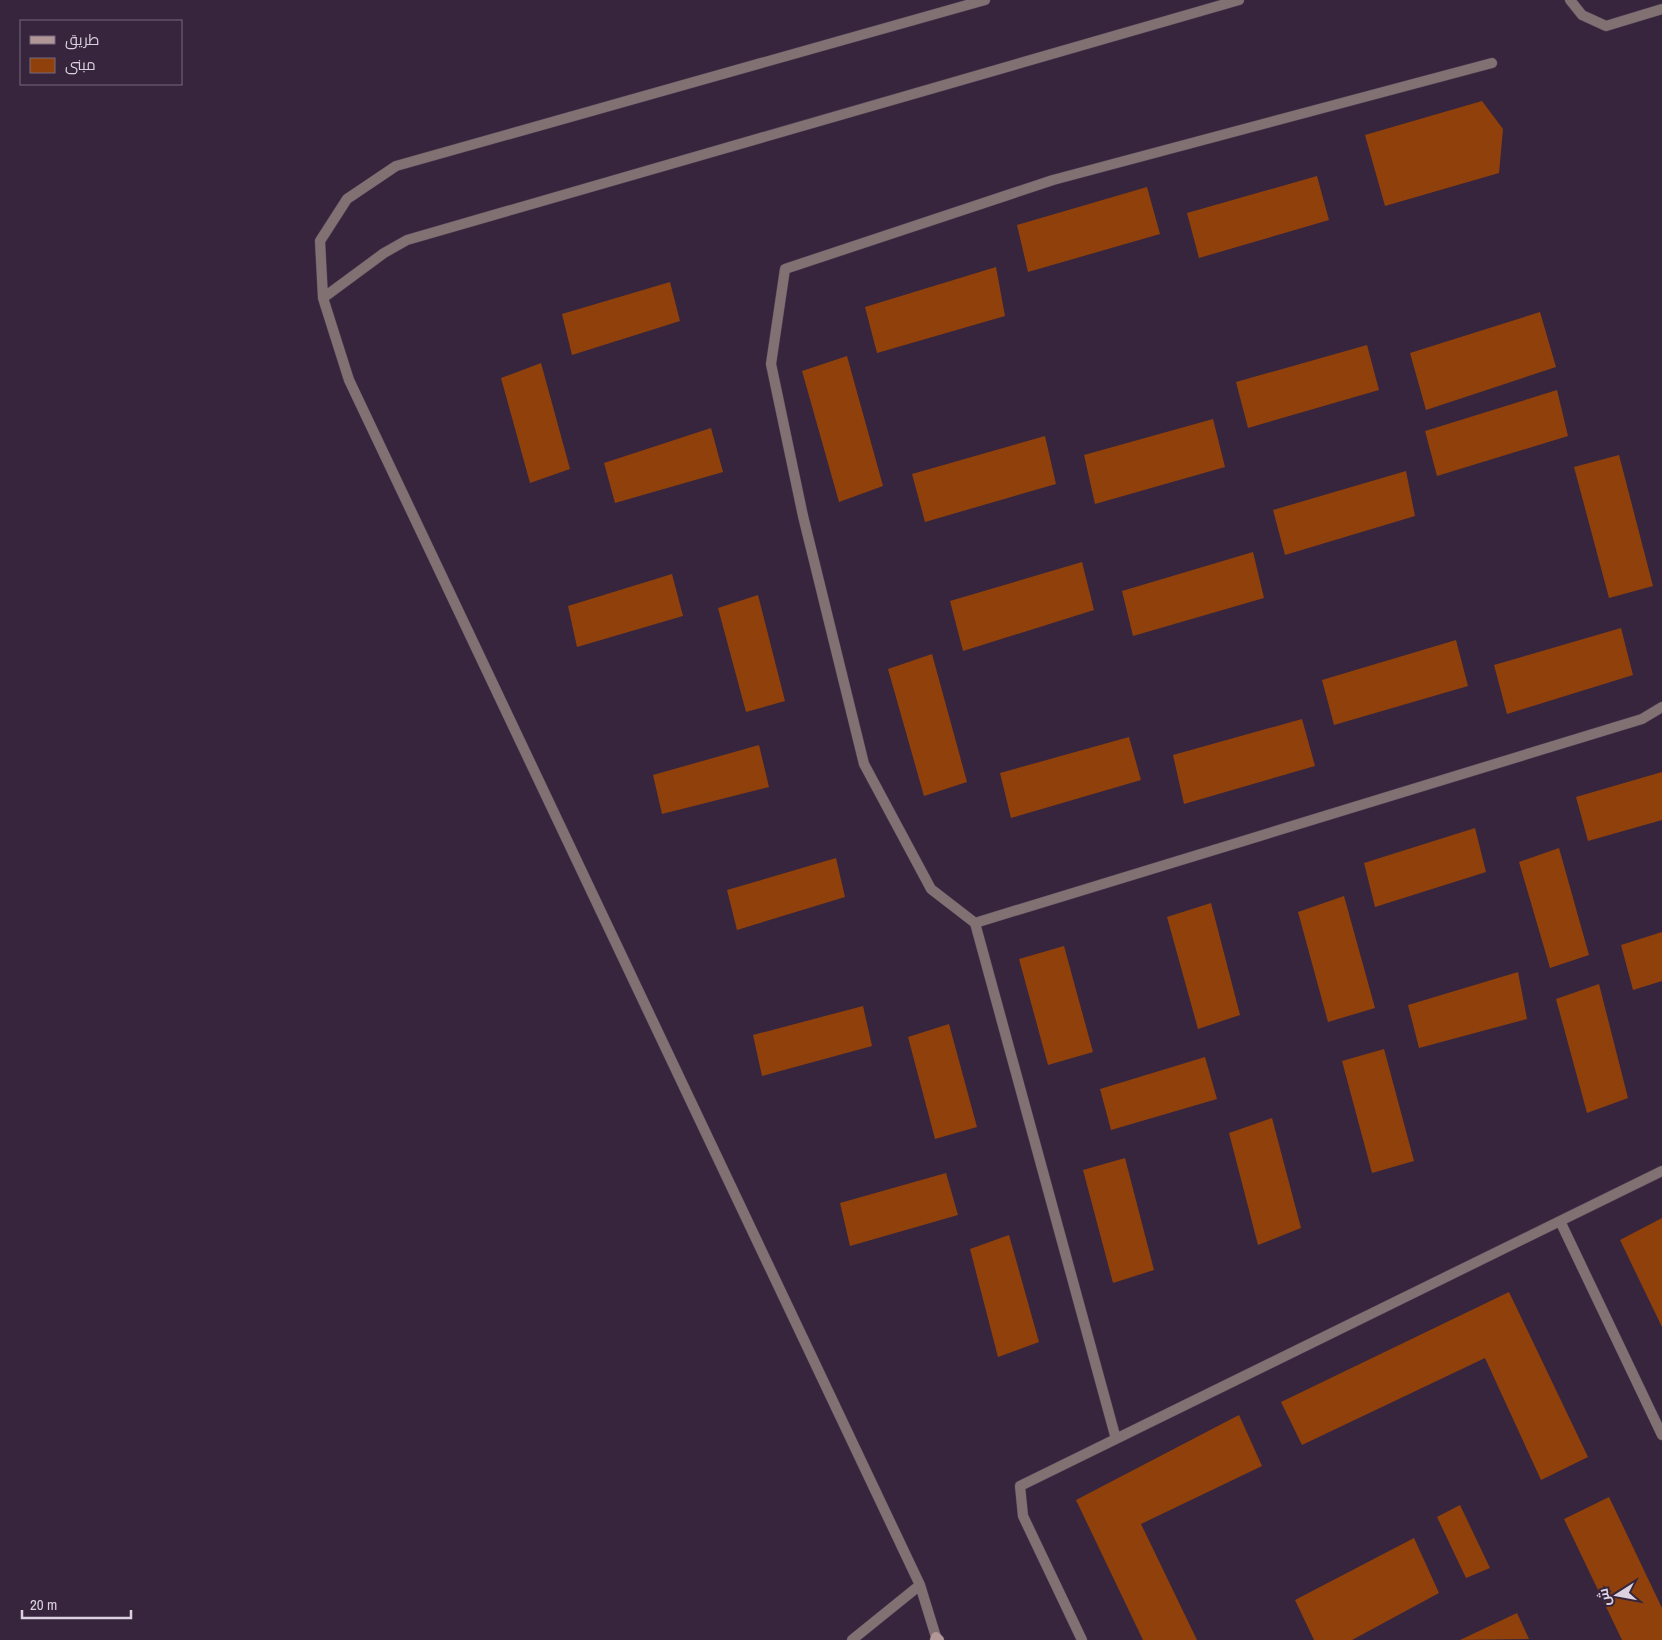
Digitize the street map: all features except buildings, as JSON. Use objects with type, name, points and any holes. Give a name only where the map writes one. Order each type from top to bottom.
[{"type":"street","points":[[937,1639],[920,1585],[349,380],[323,298],[320,241],[346,199],[396,166],[985,0]]},
{"type":"street","points":[[323,298],[384,253],[407,240],[1240,0]]},
{"type":"street","points":[[1570,0],[1582,15],[1606,26],[1662,9]]},
{"type":"street","points":[[1116,1439],[974,923],[931,889],[864,764],[803,516],[771,364],[785,269],[1053,180],[1492,63]]},
{"type":"street","points":[[974,923],[1642,719],[1662,708]]},
{"type":"street","points":[[1082,1640],[1024,1516],[1020,1486],[1662,1171]]},
{"type":"street","points":[[1560,1221],[1662,1435]]},
{"type":"street","points":[[852,1640],[920,1585]]}]
